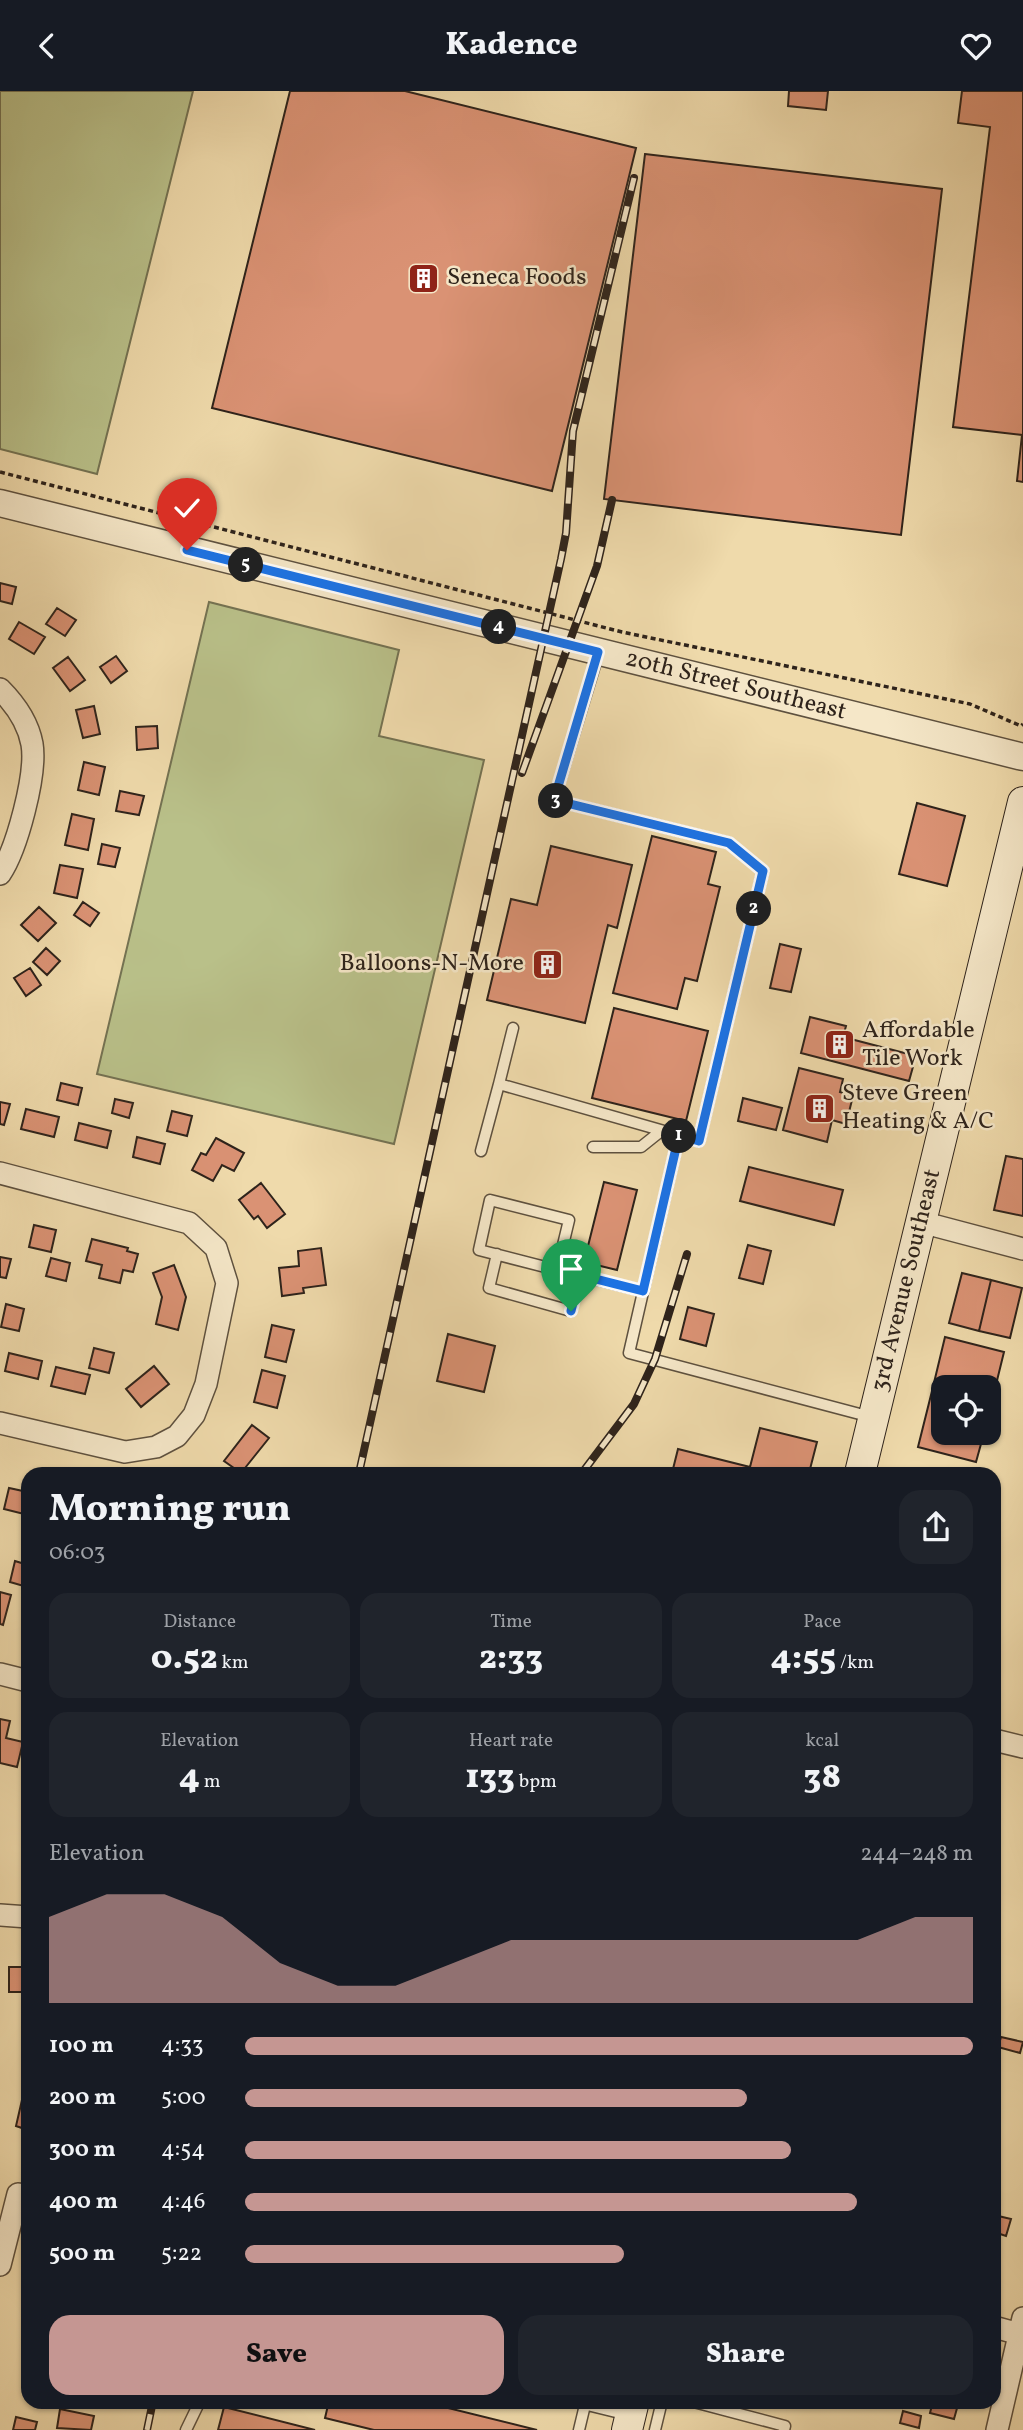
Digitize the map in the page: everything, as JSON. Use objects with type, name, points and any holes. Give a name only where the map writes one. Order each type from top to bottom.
[{"type":"main road","name":"3rd Avenue Southeast","points":[[862,1467],[1023,802]]},
{"type":"street","name":"20th Street Southeast","points":[[0,502],[1023,757]]},
{"type":"street","points":[[0,689],[21,715],[32,744],[32,768],[22,811],[12,849],[0,874]]},
{"type":"street","points":[[0,1173],[169,1215],[189,1223],[205,1234],[220,1258],[227,1283],[215,1350],[194,1415],[177,1436],[156,1447],[117,1451],[0,1423]]},
{"type":"street","points":[[921,1222],[1023,1249]]},
{"type":"street","points":[[0,1674],[21,1679]]},
{"type":"street","points":[[1001,1742],[1023,1747]]},
{"type":"street","points":[[0,1915],[21,1916]]},
{"type":"street","points":[[0,2265],[18,2194]]},
{"type":"street","points":[[997,2430],[1022,2329],[1001,2328]]},
{"type":"lane","points":[[499,1084],[699,1141],[763,871],[729,843],[554,800],[598,652]]},
{"type":"lane","points":[[481,1151],[513,1028]]},
{"type":"lane","points":[[593,1147],[641,1147],[661,1131]]},
{"type":"lane","points":[[679,1135],[629,1353],[874,1417]]},
{"type":"lane","points":[[557,1270],[569,1220],[490,1200],[480,1250],[557,1270],[643,1291]]},
{"type":"lane","points":[[497,1254],[489,1288],[571,1311],[580,1275]]},
{"type":"lane","points":[[186,2430],[196,2409]]},
{"type":"lane","points":[[579,2430],[584,2409]]},
{"type":"lane","points":[[600,2409],[637,2419]]},
{"type":"lane","points":[[722,2409],[785,2425],[783,2430]]},
{"type":"path","points":[[0,472],[622,632],[970,704],[1021,726],[1023,724]]},
{"type":"green space","points":[[0,91],[193,91],[97,474],[0,449]]},
{"type":"green space","points":[[209,602],[399,650],[379,736],[484,760],[394,1144],[97,1074]]},
{"type":"building","name":"Seneca Foods","points":[[290,91],[405,91],[636,148],[552,491],[212,408]]},
{"type":"building","points":[[789,91],[828,91],[826,110],[788,106]]},
{"type":"building","points":[[962,91],[1023,91],[1023,482],[1017,481],[1022,435],[953,427],[990,127],[958,123]]},
{"type":"building","name":"Seneca Foods","points":[[645,154],[942,189],[901,535],[604,499]]},
{"type":"building","points":[[0,583],[16,587],[12,604],[0,601]]},
{"type":"building","points":[[57,608],[76,620],[65,636],[46,624]]},
{"type":"building","points":[[19,622],[45,637],[34,654],[9,639]]},
{"type":"building","points":[[116,656],[127,671],[111,683],[100,667]]},
{"type":"building","points":[[68,657],[85,680],[70,691],[53,668]]},
{"type":"building","points":[[94,706],[100,734],[83,738],[76,710]]},
{"type":"building","points":[[157,726],[158,748],[137,750],[136,727]]},
{"type":"building","points":[[84,762],[105,767],[99,795],[78,790]]},
{"type":"building","points":[[120,791],[144,796],[139,815],[116,811]]},
{"type":"building","points":[[917,803],[965,816],[947,886],[899,874]]},
{"type":"building","points":[[72,814],[94,819],[88,850],[65,845]]},
{"type":"building","points":[[652,836],[716,852],[708,884],[720,887],[697,981],[685,978],[677,1009],[613,993]]},
{"type":"building","points":[[102,844],[120,848],[115,867],[98,864]]},
{"type":"building","name":"Balloons-N-More","points":[[551,846],[632,865],[617,928],[608,925],[585,1023],[487,1000],[511,899],[537,905]]},
{"type":"building","points":[[60,865],[83,869],[77,898],[54,893]]},
{"type":"building","points":[[83,902],[99,913],[90,926],[74,915]]},
{"type":"building","points":[[39,907],[56,923],[38,941],[21,925]]},
{"type":"building","points":[[780,944],[801,949],[791,992],[770,988]]},
{"type":"building","points":[[46,948],[60,961],[47,975],[33,962]]},
{"type":"building","points":[[30,968],[41,985],[26,996],[14,978]]},
{"type":"building","points":[[614,1008],[708,1031],[686,1121],[592,1098]]},
{"type":"building","name":"Affordable Tile Work","points":[[810,1017],[846,1026],[843,1037],[916,1056],[909,1081],[801,1053]]},
{"type":"building","name":"Steve Green Heating & A/C","points":[[799,1068],[843,1079],[840,1092],[853,1096],[846,1124],[832,1120],[827,1142],[783,1130]]},
{"type":"building","points":[[61,1083],[82,1088],[78,1105],[57,1100]]},
{"type":"building","points":[[743,1098],[782,1108],[776,1130],[738,1121]]},
{"type":"building","points":[[115,1099],[133,1103],[129,1118],[112,1113]]},
{"type":"building","points":[[0,1102],[10,1104],[4,1125],[0,1124]]},
{"type":"building","points":[[26,1109],[59,1117],[54,1137],[21,1129]]},
{"type":"building","points":[[172,1111],[192,1116],[187,1136],[167,1131]]},
{"type":"building","points":[[79,1123],[111,1131],[107,1148],[75,1140]]},
{"type":"building","points":[[137,1137],[165,1144],[160,1164],[133,1157]]},
{"type":"building","points":[[216,1138],[244,1153],[234,1171],[222,1165],[213,1181],[192,1170],[201,1153],[206,1155]]},
{"type":"building","points":[[1006,1156],[1023,1159],[1023,1216],[994,1210]]},
{"type":"building","points":[[749,1167],[843,1190],[834,1225],[740,1201]]},
{"type":"building","points":[[604,1182],[637,1190],[617,1270],[584,1262]]},
{"type":"building","points":[[261,1183],[285,1214],[267,1228],[258,1216],[254,1219],[239,1200]]},
{"type":"building","points":[[34,1225],[56,1230],[51,1252],[29,1247]]},
{"type":"building","points":[[92,1239],[128,1248],[127,1251],[138,1254],[133,1272],[123,1270],[120,1283],[99,1278],[102,1265],[86,1261]]},
{"type":"building","points":[[748,1245],[771,1251],[763,1284],[739,1278]]},
{"type":"building","points":[[321,1248],[326,1285],[303,1288],[304,1293],[282,1296],[279,1268],[299,1266],[298,1251]]},
{"type":"building","points":[[0,1257],[11,1259],[6,1278],[0,1277]]},
{"type":"building","points":[[51,1258],[70,1263],[66,1281],[46,1276]]},
{"type":"building","points":[[174,1265],[186,1297],[178,1330],[156,1324],[162,1297],[153,1273]]},
{"type":"building","points":[[962,1273],[991,1280],[979,1331],[949,1323]]},
{"type":"building","points":[[991,1280],[1022,1288],[1010,1338],[979,1331]]},
{"type":"building","points":[[6,1304],[24,1309],[19,1331],[1,1327]]},
{"type":"building","points":[[688,1307],[714,1314],[706,1346],[680,1339]]},
{"type":"building","points":[[272,1325],[294,1330],[286,1362],[265,1357]]},
{"type":"building","points":[[448,1334],[495,1346],[484,1392],[437,1381]]},
{"type":"building","points":[[945,1337],[1004,1352],[998,1375],[936,1375]]},
{"type":"building","points":[[94,1348],[114,1353],[109,1373],[89,1368]]},
{"type":"building","points":[[9,1353],[42,1361],[38,1379],[5,1371]]},
{"type":"building","points":[[154,1366],[169,1384],[141,1407],[126,1389]]},
{"type":"building","points":[[56,1367],[90,1375],[85,1394],[51,1386]]},
{"type":"building","points":[[262,1370],[285,1376],[277,1408],[254,1402]]},
{"type":"building","points":[[931,1395],[931,1445],[981,1445],[976,1462],[918,1447]]},
{"type":"building","points":[[252,1425],[269,1438],[246,1467],[232,1467],[224,1461]]},
{"type":"building","points":[[760,1428],[817,1442],[811,1467],[750,1467]]},
{"type":"building","points":[[678,1449],[750,1467],[674,1467]]},
{"type":"building","points":[[9,1488],[21,1491],[21,1513],[4,1509]]},
{"type":"building","points":[[15,1561],[21,1563],[21,1585],[10,1582]]},
{"type":"building","points":[[0,1592],[11,1595],[3,1625],[0,1624]]},
{"type":"building","points":[[0,1719],[10,1721],[6,1738],[21,1742],[21,1750],[17,1767],[0,1763]]},
{"type":"building","points":[[9,1967],[21,1967],[21,1992],[9,1992]]},
{"type":"building","points":[[1001,2037],[1023,2042],[1020,2053],[1001,2048]]},
{"type":"building","points":[[21,2104],[21,2128],[16,2126]]},
{"type":"building","points":[[1001,2217],[1011,2219],[1006,2236],[1001,2234]]},
{"type":"building","points":[[60,2409],[94,2416],[91,2430],[57,2428]]},
{"type":"building","points":[[223,2409],[232,2409],[315,2430],[218,2430]]},
{"type":"building","points":[[327,2409],[452,2409],[537,2430],[374,2430],[325,2418]]},
{"type":"building","points":[[931,2409],[957,2409],[954,2419],[930,2413]]},
{"type":"building","points":[[903,2411],[921,2416],[919,2428],[900,2423]]},
{"type":"building","points":[[16,2417],[37,2422],[35,2430],[13,2430]]},
{"type":"railway","points":[[360,1467],[561,559],[566,533],[573,431],[634,178]]},
{"type":"railway","points":[[522,773],[597,566],[612,500]]},
{"type":"railway","points":[[587,1467],[634,1404],[655,1359],[687,1254]]},
{"type":"railway","points":[[147,2430],[151,2409]]},
{"type":"place","name":"Seneca Foods","points":[[424,278]]},
{"type":"place","name":"Balloons-N-More","points":[[547,964]]},
{"type":"place","name":"Affordable Tile Work","points":[[839,1045]]},
{"type":"place","name":"Steve Green Heating & A/C","points":[[819,1108]]},
{"type":"route","points":[[187,550],[598,652],[554,800],[729,843],[763,871],[699,1141],[679,1135],[643,1291],[580,1275],[571,1311]]}]
